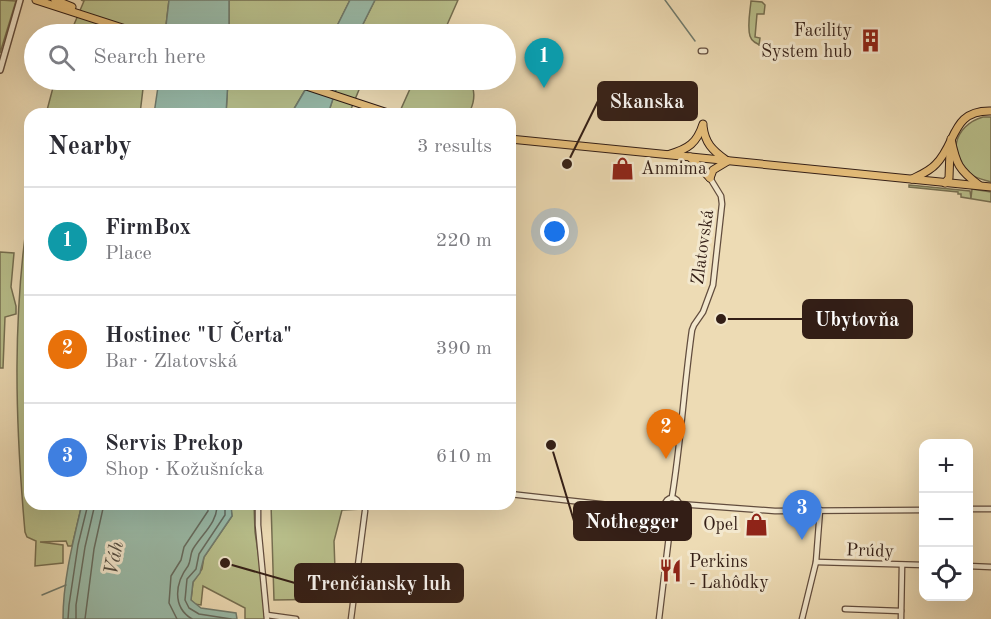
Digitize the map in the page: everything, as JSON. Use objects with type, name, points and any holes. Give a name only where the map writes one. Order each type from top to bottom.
[{"type":"main road","points":[[36,0],[74,8],[122,24]]},
{"type":"main road","points":[[48,0],[114,24]]},
{"type":"main road","points":[[55,0],[62,5]]},
{"type":"main road","points":[[318,90],[373,108]]},
{"type":"main road","points":[[911,179],[936,165],[956,127],[967,117],[977,112],[991,111]]},
{"type":"main road","points":[[667,155],[693,144],[703,124],[704,135],[710,147],[728,161]]},
{"type":"main road","points":[[945,183],[949,178],[951,139]]},
{"type":"main road","points":[[951,139],[957,165],[981,186]]},
{"type":"main road","points":[[516,140],[991,188]]},
{"type":"main road","points":[[690,158],[710,178],[713,170],[728,161]]},
{"type":"street","points":[[0,70],[20,0]]},
{"type":"street","name":"Zlatovská","points":[[672,497],[692,330],[703,312],[713,285],[722,204],[719,192],[710,178]]},
{"type":"street","points":[[516,495],[645,510],[664,506]]},
{"type":"street","points":[[664,506],[666,500],[672,497],[677,499],[679,504]]},
{"type":"street","points":[[679,504],[775,511],[919,510]]},
{"type":"street","points":[[669,512],[675,511],[679,504]]},
{"type":"street","points":[[659,619],[669,536],[669,512],[664,506]]},
{"type":"street","points":[[973,509],[991,509]]},
{"type":"street","points":[[258,510],[267,617],[296,619]]},
{"type":"street","points":[[802,619],[816,562],[820,510]]},
{"type":"street","points":[[351,619],[365,511]]},
{"type":"street","name":"Prúdy","points":[[816,562],[919,566]]},
{"type":"street","points":[[901,619],[902,565]]},
{"type":"street","points":[[973,566],[991,567]]},
{"type":"street","points":[[845,609],[901,611]]},
{"type":"green space","points":[[0,0],[16,1],[0,53]]},
{"type":"green space","points":[[81,0],[169,0],[166,24],[74,24],[84,1]]},
{"type":"green space","points":[[229,0],[350,0],[338,24],[229,24]]},
{"type":"green space","points":[[375,0],[458,0],[447,24],[363,24]]},
{"type":"green space","points":[[751,1],[762,2],[765,5],[764,14],[757,14],[755,37],[760,38],[759,45],[753,41],[749,32]]},
{"type":"green space","points":[[761,45],[808,52],[775,49]]},
{"type":"green space","points":[[52,90],[143,90],[141,108],[48,108]]},
{"type":"green space","points":[[227,90],[305,90],[295,108],[226,108]]},
{"type":"green space","points":[[336,90],[359,90],[351,108],[330,108]]},
{"type":"green space","points":[[410,90],[473,90],[471,108],[401,108]]},
{"type":"green space","points":[[983,117],[991,117],[991,182],[974,176],[964,168],[958,160],[956,151],[956,143],[965,127]]},
{"type":"green space","points":[[909,185],[970,191],[971,198],[972,189],[991,192],[991,202],[961,197],[958,192],[909,187]]},
{"type":"green space","points":[[24,243],[24,510],[81,510],[72,546],[68,546],[66,541],[40,542],[63,545],[63,563],[35,566],[36,541],[27,537],[25,532],[19,449],[17,366]]},
{"type":"green space","points":[[0,252],[14,253],[11,287],[16,306],[16,314],[5,317],[3,368],[0,368]]},
{"type":"green space","points":[[231,510],[254,510],[255,532],[268,619],[245,619],[245,608],[203,586],[201,605],[194,604],[191,600],[193,582],[202,569],[204,557],[232,516]]},
{"type":"green space","points":[[271,510],[342,510],[334,541],[336,599],[274,600]]},
{"type":"water","points":[[169,0],[229,0],[229,24],[166,24]]},
{"type":"water","points":[[350,0],[375,0],[363,24],[338,24]]},
{"type":"water","points":[[158,90],[227,90],[226,108],[155,108]]},
{"type":"water","points":[[305,90],[336,90],[330,108],[295,108]]},
{"type":"water","name":"Váh","points":[[81,510],[232,510],[232,516],[204,557],[200,573],[193,582],[191,600],[201,608],[236,613],[237,619],[63,619],[63,604]]},
{"type":"waterway","points":[[665,0],[695,41]]},
{"type":"waterway","points":[[42,595],[66,585]]},
{"type":"place","name":"Facility System hub","points":[[870,40]]},
{"type":"place","name":"FirmBox","points":[[544,88]]},
{"type":"place","name":"Skanska","points":[[567,164]]},
{"type":"place","name":"Anmima","points":[[623,168]]},
{"type":"place","name":"Ubytovňa","points":[[721,319]]},
{"type":"place","name":"Nothegger","points":[[551,445]]},
{"type":"place","name":"Hostinec \"U Čerta\"","points":[[666,459]]},
{"type":"place","name":"Opel","points":[[756,524]]},
{"type":"place","name":"Servis Prekop","points":[[802,540]]},
{"type":"place","name":"Trenčiansky luh","points":[[225,563]]},
{"type":"place","name":"Perkins - Lahôdky","points":[[671,571]]}]
